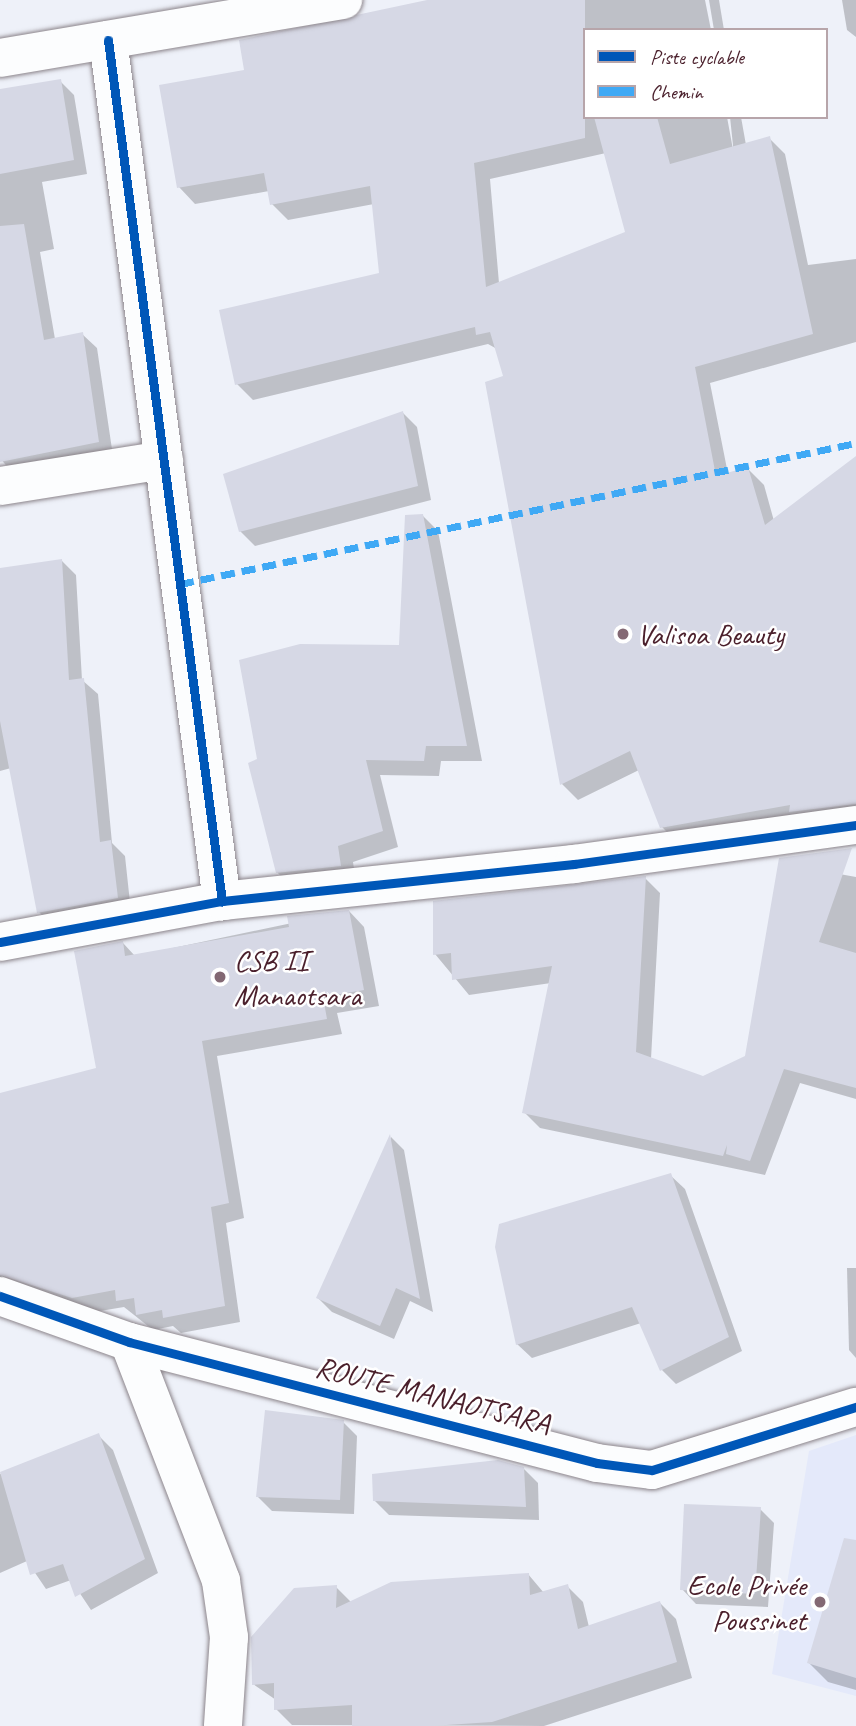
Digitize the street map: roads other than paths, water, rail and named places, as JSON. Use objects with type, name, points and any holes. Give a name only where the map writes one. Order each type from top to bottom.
[{"type":"street","points":[[0,58],[343,0]]},
{"type":"street","points":[[108,40],[222,901]]},
{"type":"street","points":[[0,486],[164,460]]},
{"type":"street","points":[[0,942],[222,901],[574,864],[856,825]]},
{"type":"street","name":"ROUTE MANAOTSARA","points":[[0,1296],[129,1342],[597,1462],[652,1470],[856,1407]]},
{"type":"street","points":[[129,1342],[221,1581],[229,1637],[223,1726]]},
{"type":"place","name":"Valisoa Beauty","points":[[623,634]]},
{"type":"place","name":"CSB II Manaotsara","points":[[220,977]]},
{"type":"place","name":"Ecole Privée Poussinet","points":[[820,1602]]}]
